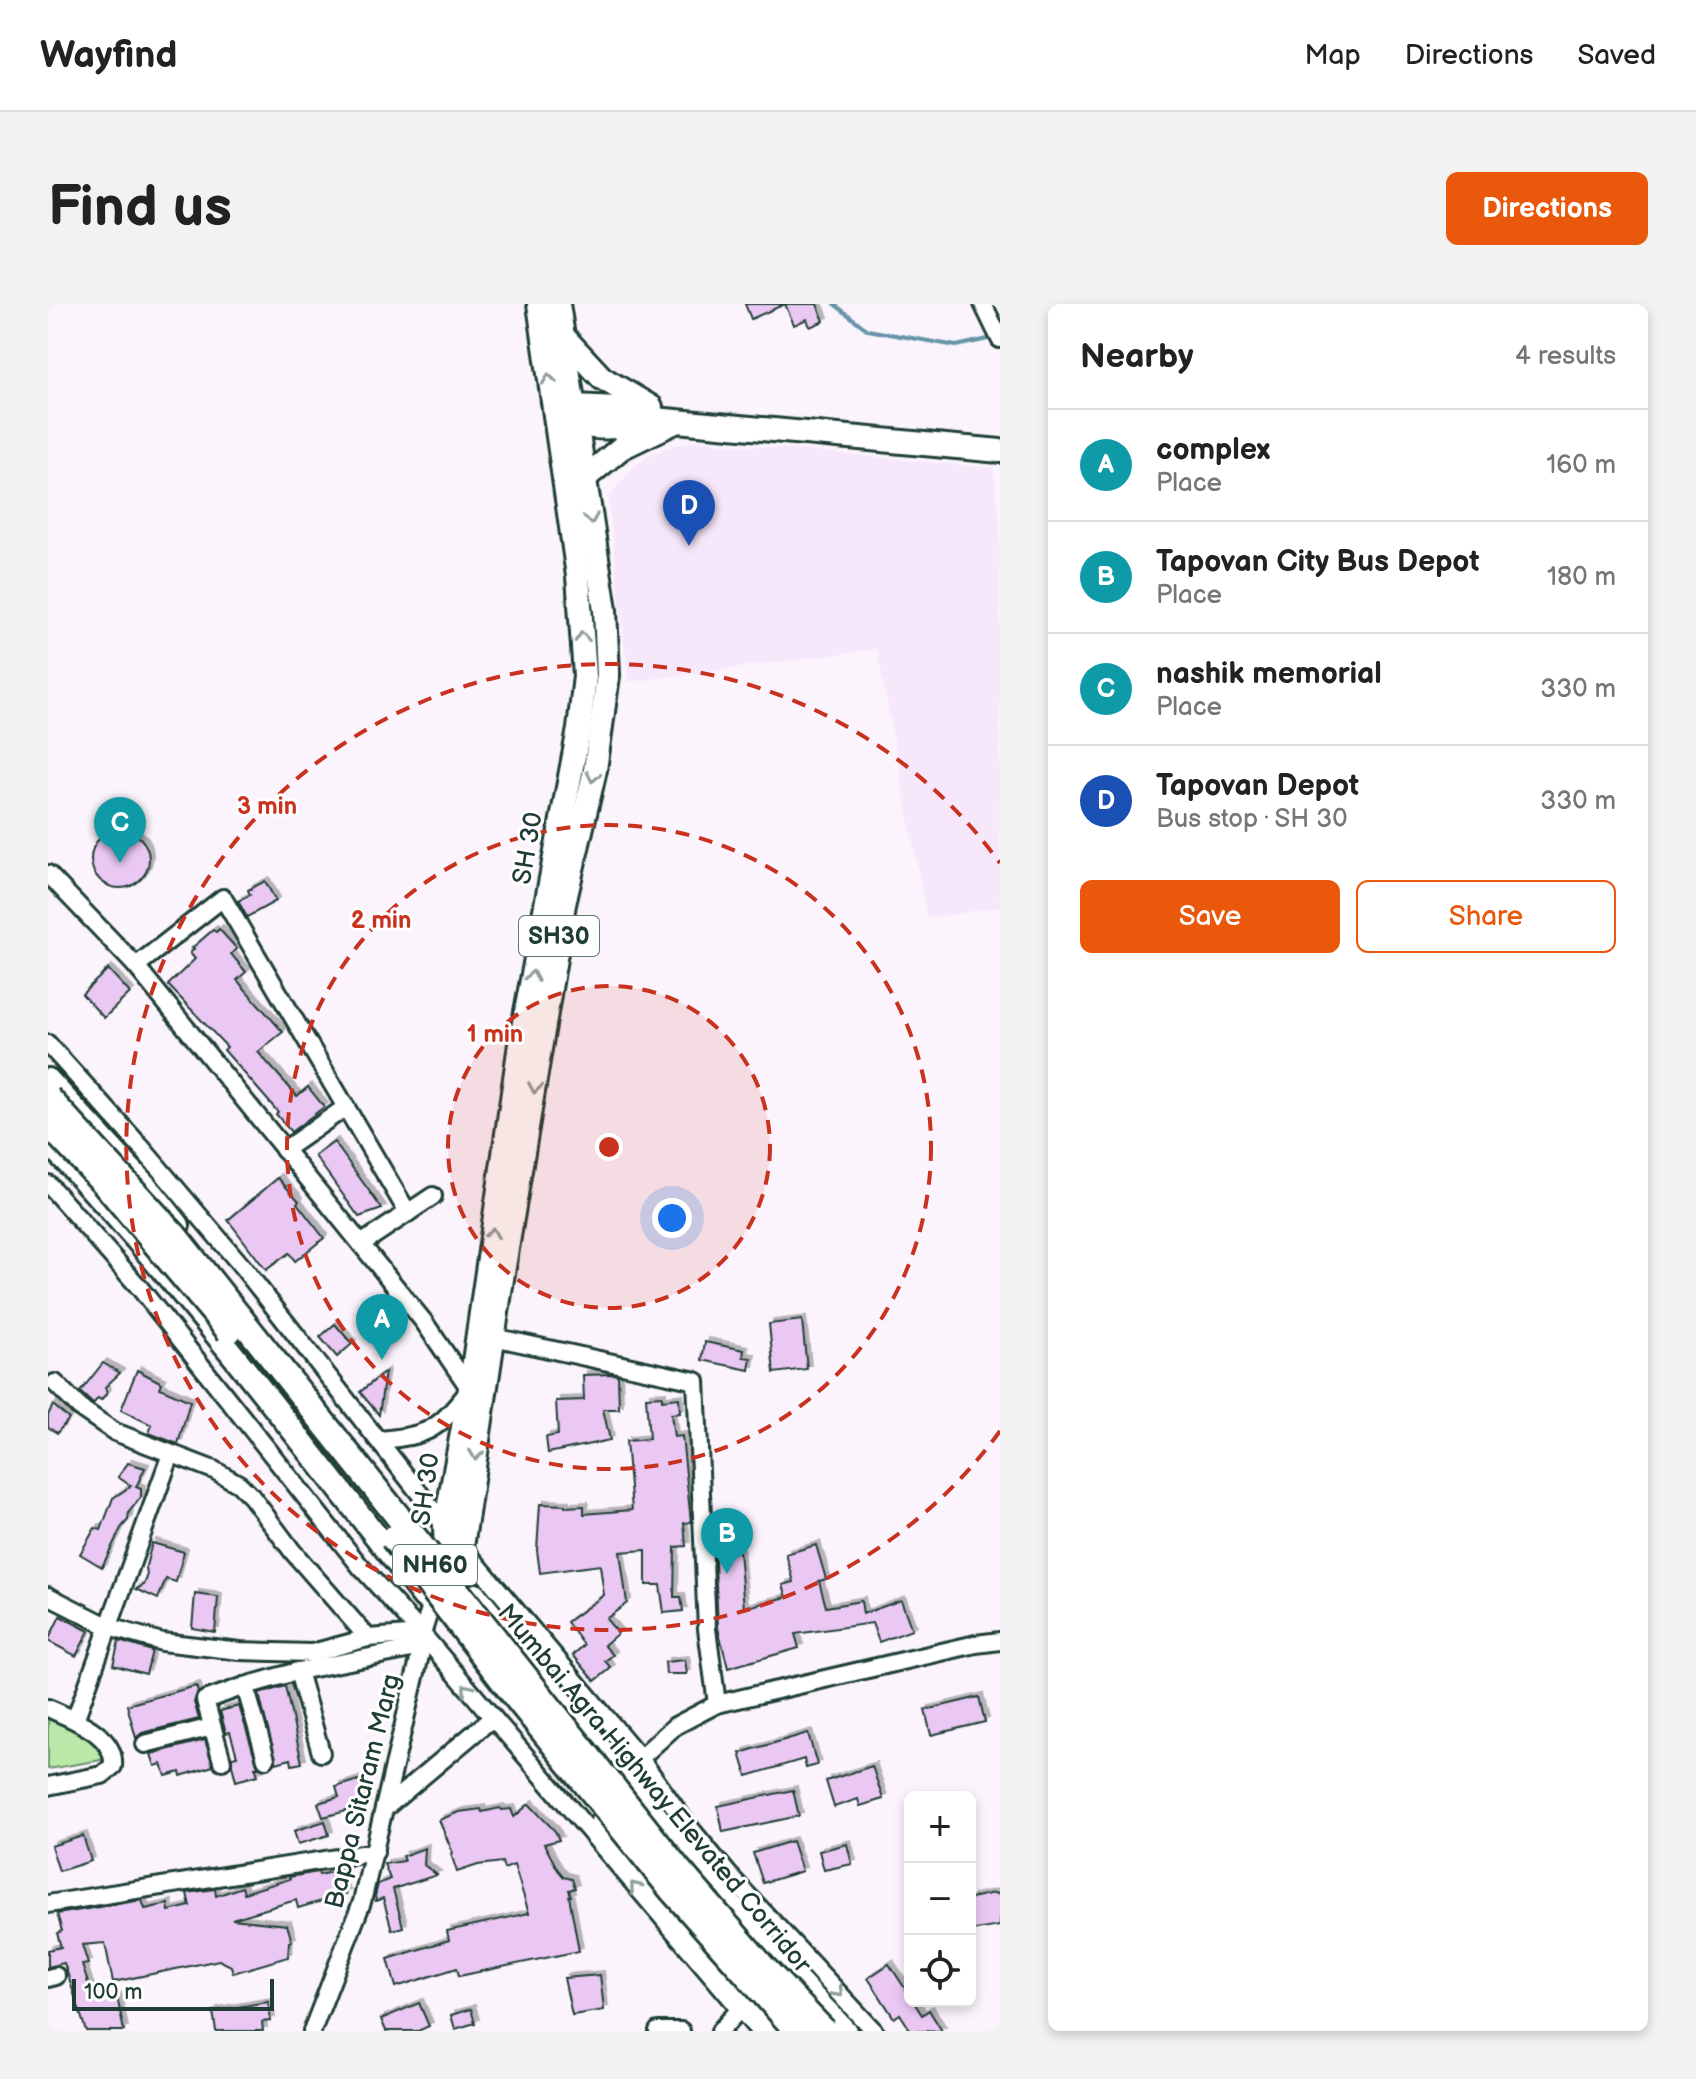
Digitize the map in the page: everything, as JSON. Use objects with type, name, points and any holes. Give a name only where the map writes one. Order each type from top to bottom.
[{"type":"highway","name":"Mumbai Agra Highway Elevated Corridor","points":[[48,1098],[175,1236],[678,1869],[824,2031]]},
{"type":"highway","name":"Mumbai Agra Highway Elevated Corridor","points":[[48,1124],[106,1185],[240,1343],[514,1695],[671,1889],[797,2031]]},
{"type":"main road","name":"SH 30","points":[[454,1553],[478,1387],[520,1044],[579,729],[595,688],[608,675],[605,610],[585,478],[539,304]]},
{"type":"main road","name":"SH 30","points":[[454,1553],[445,1526],[493,1337],[564,904],[595,770],[595,688],[578,576],[558,304]]},
{"type":"main road","points":[[562,335],[602,378],[665,420]]},
{"type":"main road","points":[[568,415],[639,426],[665,420],[1000,451]]},
{"type":"main road","points":[[585,478],[621,448],[665,420]]},
{"type":"main road","points":[[48,1080],[154,1195],[454,1553],[677,1844],[770,1952],[845,2031]]},
{"type":"main road","points":[[48,1142],[93,1189],[228,1349],[696,1941],[780,2031]]},
{"type":"street","points":[[983,304],[1000,339]]},
{"type":"street","points":[[48,874],[136,966],[478,1387],[443,1422],[427,1432],[380,1440]]},
{"type":"street","points":[[136,966],[223,898],[408,1213]]},
{"type":"street","points":[[48,1044],[231,1253],[445,1526]]},
{"type":"street","points":[[284,1150],[346,1107]]},
{"type":"street","points":[[48,1184],[139,1287],[422,1641],[759,2031]]},
{"type":"street","points":[[361,1244],[433,1196]]},
{"type":"street","points":[[493,1337],[696,1381],[707,1629],[717,1704]]},
{"type":"street","points":[[50,1381],[80,1408],[115,1432],[214,1470],[239,1484],[368,1638]]},
{"type":"street","points":[[75,1720],[171,1454]]},
{"type":"street","points":[[454,1553],[640,1758],[686,1823],[729,1875],[874,2031]]},
{"type":"street","name":"Bappa Sitaram Marg","points":[[312,2031],[357,1916],[375,1852],[422,1641],[454,1553]]},
{"type":"street","points":[[48,1596],[109,1627],[183,1645],[262,1653],[312,1653],[368,1638],[422,1641]]},
{"type":"street","points":[[222,1761],[205,1700],[298,1671],[422,1641]]},
{"type":"street","points":[[640,1758],[675,1726],[717,1704],[1000,1641]]},
{"type":"street","points":[[298,1671],[321,1753]]},
{"type":"street","points":[[245,1686],[266,1759]]},
{"type":"street","points":[[48,1708],[75,1720],[106,1743],[113,1754],[113,1766],[102,1775],[48,1786]]},
{"type":"street","points":[[385,1808],[491,1719]]},
{"type":"street","points":[[145,1744],[212,1727]]},
{"type":"street","points":[[48,1904],[375,1852]]},
{"type":"street","points":[[720,2031],[739,2010]]},
{"type":"street","points":[[658,2031],[681,2031]]},
{"type":"shaded area","points":[[700,441],[993,468],[1000,522],[1000,907],[927,918],[877,649],[629,682],[608,498],[633,468],[654,452]]},
{"type":"green space","points":[[48,1717],[97,1739],[104,1753],[101,1760],[48,1769]]},
{"type":"building","points":[[745,304],[785,304],[751,319]]},
{"type":"building","points":[[785,304],[817,304],[824,321],[810,327],[807,319],[794,325]]},
{"type":"building","points":[[120,830],[131,832],[140,839],[147,848],[147,870],[140,879],[131,886],[120,888],[109,886],[100,879],[93,870],[91,859],[93,848],[100,839],[109,832]]},
{"type":"building","points":[[265,881],[276,901],[247,917],[238,901],[250,895],[248,890]]},
{"type":"building","points":[[219,929],[237,949],[231,954],[246,972],[237,980],[283,1032],[258,1052],[297,1096],[308,1087],[324,1107],[291,1132],[276,1114],[278,1112],[224,1050],[227,1047],[168,985],[195,959],[190,953],[192,948],[213,930],[216,932]]},
{"type":"building","points":[[108,969],[130,993],[104,1018],[82,994]]},
{"type":"building","points":[[334,1142],[382,1209],[359,1217],[315,1156]]},
{"type":"building","points":[[278,1178],[299,1201],[297,1203],[324,1238],[295,1261],[289,1253],[266,1270],[228,1220]]},
{"type":"building","points":[[802,1320],[807,1369],[774,1373],[769,1324]]},
{"type":"building","points":[[335,1324],[352,1344],[337,1357],[320,1337]]},
{"type":"building","points":[[705,1342],[744,1350],[743,1357],[751,1358],[749,1370],[702,1360]]},
{"type":"building","points":[[103,1363],[120,1373],[105,1387],[107,1393],[101,1400],[98,1398],[93,1404],[80,1392]]},
{"type":"building","points":[[137,1370],[162,1383],[160,1388],[190,1401],[178,1444],[149,1433],[152,1425],[121,1410]]},
{"type":"building","points":[[385,1372],[379,1415],[360,1392]]},
{"type":"building","points":[[583,1375],[618,1375],[619,1409],[603,1409],[610,1440],[548,1453],[546,1437],[558,1435],[556,1401],[584,1400]]},
{"type":"building","points":[[662,1396],[662,1400],[679,1398],[680,1413],[671,1414],[674,1437],[682,1436],[691,1522],[684,1523],[686,1546],[675,1547],[674,1597],[681,1597],[683,1611],[664,1613],[660,1585],[646,1585],[646,1550],[620,1552],[627,1603],[606,1619],[618,1633],[604,1645],[613,1655],[605,1661],[611,1668],[595,1681],[573,1655],[584,1645],[567,1622],[604,1595],[600,1565],[540,1573],[537,1550],[540,1504],[584,1506],[584,1514],[632,1510],[626,1441],[649,1439],[646,1397]]},
{"type":"building","points":[[53,1405],[69,1419],[57,1433],[48,1427],[48,1415]]},
{"type":"building","points":[[128,1463],[145,1468],[136,1487],[141,1489],[141,1497],[129,1512],[128,1520],[102,1567],[80,1554],[95,1528],[101,1530],[113,1498],[131,1486],[118,1477]]},
{"type":"building","points":[[738,1540],[744,1608],[787,1597],[783,1585],[794,1582],[786,1554],[816,1545],[826,1579],[819,1581],[826,1607],[861,1601],[863,1614],[901,1600],[912,1630],[879,1642],[872,1623],[795,1634],[799,1648],[728,1668],[718,1628],[714,1541]]},
{"type":"building","points":[[152,1543],[184,1552],[176,1582],[166,1579],[158,1599],[136,1589],[144,1585],[147,1577],[146,1566]]},
{"type":"building","points":[[195,1594],[218,1597],[215,1632],[192,1628]]},
{"type":"building","points":[[60,1616],[89,1631],[76,1656],[48,1641]]},
{"type":"building","points":[[119,1641],[152,1651],[146,1674],[113,1665]]},
{"type":"building","points":[[685,1660],[687,1674],[666,1674],[665,1662]]},
{"type":"building","points":[[196,1686],[198,1692],[194,1702],[199,1719],[142,1733],[136,1738],[127,1705]]},
{"type":"building","points":[[285,1686],[302,1763],[292,1765],[291,1759],[276,1763],[259,1694]]},
{"type":"building","points":[[979,1697],[985,1722],[931,1735],[925,1710]]},
{"type":"building","points":[[239,1706],[258,1775],[236,1781],[232,1757],[237,1756],[220,1711]]},
{"type":"building","points":[[808,1733],[817,1765],[806,1768],[804,1759],[747,1776],[740,1753]]},
{"type":"building","points":[[205,1740],[213,1766],[181,1776],[180,1772],[166,1776],[162,1764],[155,1766],[151,1754]]},
{"type":"building","points":[[872,1766],[883,1799],[860,1806],[858,1799],[834,1807],[826,1781]]},
{"type":"building","points":[[358,1780],[366,1806],[323,1817],[318,1803],[339,1797],[336,1787]]},
{"type":"building","points":[[793,1790],[799,1816],[723,1832],[718,1806]]},
{"type":"building","points":[[529,1804],[555,1831],[559,1840],[544,1844],[558,1870],[564,1877],[572,1879],[575,1888],[569,1890],[569,1896],[579,1951],[459,1976],[457,1968],[396,1987],[388,1959],[449,1940],[447,1931],[529,1913],[514,1865],[504,1869],[502,1862],[457,1872],[453,1853],[439,1820],[459,1812],[500,1808],[511,1809],[514,1817]]},
{"type":"building","points":[[325,1821],[329,1835],[298,1844],[294,1831]]},
{"type":"building","points":[[83,1836],[91,1861],[59,1871],[51,1846]]},
{"type":"building","points":[[792,1841],[802,1871],[763,1883],[753,1853]]},
{"type":"building","points":[[847,1844],[852,1864],[824,1870],[819,1851]]},
{"type":"building","points":[[425,1848],[424,1865],[437,1875],[393,1889],[403,1927],[392,1930],[383,1898],[376,1901],[375,1896],[378,1884],[390,1879],[384,1864],[404,1861],[402,1856]]},
{"type":"building","points":[[339,1870],[346,1894],[298,1908],[296,1900],[232,1919],[287,1925],[292,1941],[289,1942],[288,1957],[233,1973],[231,1966],[219,1960],[113,1982],[105,1943],[82,1945],[88,1964],[82,1965],[94,2001],[117,1996],[124,2031],[86,2031],[64,1963],[48,1967],[48,1950],[61,1947],[57,1933],[62,1931],[57,1914],[142,1900],[145,1909],[168,1904],[169,1911],[190,1906],[187,1893],[215,1889],[216,1896],[242,1887],[244,1893],[289,1877]]},
{"type":"building","points":[[994,1893],[1000,1895],[1000,1926],[976,1930],[976,1897]]},
{"type":"building","points":[[889,1964],[904,1987],[904,2007],[917,2007],[922,2015],[929,2010],[942,2031],[911,2031],[900,2014],[894,2018],[868,1978]]},
{"type":"building","points":[[600,1975],[604,2010],[572,2015],[564,1978]]},
{"type":"building","points":[[268,2002],[271,2021],[262,2022],[263,2031],[216,2031],[213,2011]]},
{"type":"building","points":[[419,2003],[429,2026],[418,2031],[386,2031],[381,2019]]},
{"type":"building","points":[[471,2009],[475,2023],[455,2029],[451,2015]]},
{"type":"waterway","points":[[834,304],[868,330],[956,346],[993,338]]},
{"type":"place","name":"Tapovan Depot","points":[[689,546]]},
{"type":"place","name":"nashik memorial","points":[[120,863]]},
{"type":"place","name":"complex","points":[[382,1360]]},
{"type":"place","name":"Tapovan City Bus Depot","points":[[727,1574]]}]
